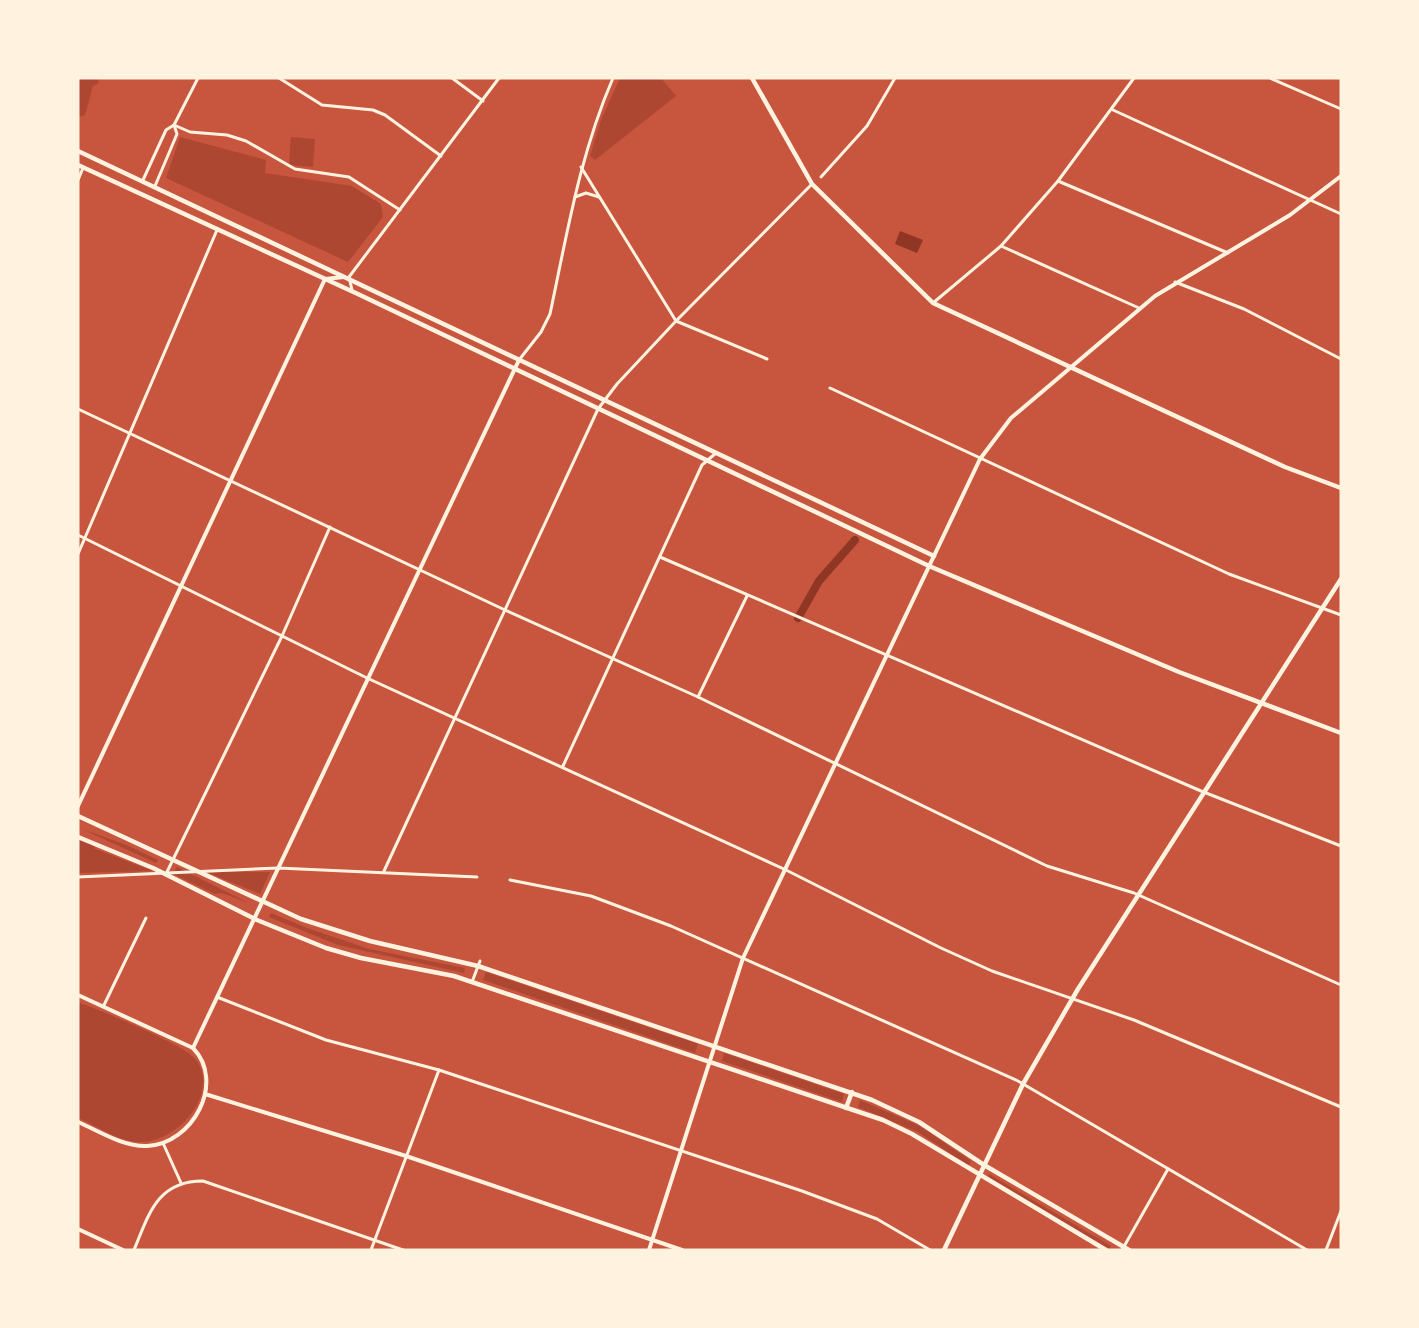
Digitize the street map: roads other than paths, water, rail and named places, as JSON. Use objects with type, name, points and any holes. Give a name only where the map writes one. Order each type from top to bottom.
[{"type":"main road","points":[[752,78],[812,184],[933,303],[1286,467],[1341,488]]},
{"type":"main road","points":[[78,151],[349,277],[934,556]]},
{"type":"main road","points":[[81,166],[352,291],[929,566],[1179,672],[1341,732]]},
{"type":"main road","points":[[944,1250],[1023,1084],[1073,998],[1341,579]]},
{"type":"main road","points":[[78,816],[302,919],[370,941],[479,963],[852,1092],[919,1122],[984,1165],[1125,1249]]},
{"type":"main road","points":[[78,837],[166,874],[254,918],[326,948],[472,982],[895,1126],[1106,1250]]},
{"type":"main road","points":[[846,1108],[852,1092]]},
{"type":"street","points":[[143,180],[166,130],[174,125],[198,78]]},
{"type":"street","points":[[279,78],[322,105],[373,111],[385,115],[441,156]]},
{"type":"street","points":[[452,78],[483,101]]},
{"type":"street","points":[[78,806],[325,279],[349,277],[498,78]]},
{"type":"street","points":[[193,1048],[514,369],[541,332],[550,314],[581,167],[595,119],[613,78]]},
{"type":"street","points":[[821,177],[867,126],[895,78]]},
{"type":"street","points":[[933,303],[1001,246],[1058,181],[1113,110],[1134,78]]},
{"type":"street","points":[[1270,78],[1341,109]]},
{"type":"street","points":[[1113,110],[1341,214]]},
{"type":"street","points":[[155,186],[177,134],[174,125]]},
{"type":"street","points":[[174,125],[190,132],[227,135],[246,141],[295,169],[349,177],[400,210]]},
{"type":"street","points":[[78,180],[81,166]]},
{"type":"street","points":[[581,167],[676,321],[767,359]]},
{"type":"street","points":[[649,1250],[743,958],[980,459],[1011,418],[1139,308],[1175,282],[1228,253],[1311,201],[1341,176]]},
{"type":"street","points":[[1058,181],[1228,253]]},
{"type":"street","points":[[384,872],[598,409],[676,321],[812,184]]},
{"type":"street","points":[[575,197],[586,193],[601,198]]},
{"type":"street","points":[[78,554],[217,228]]},
{"type":"street","points":[[1001,246],[1139,308]]},
{"type":"street","points":[[349,277],[352,291]]},
{"type":"street","points":[[1175,282],[1244,309],[1341,359]]},
{"type":"street","points":[[830,388],[1228,574],[1341,615]]},
{"type":"street","points":[[78,409],[505,610],[836,762],[1047,866],[1139,895],[1341,985]]},
{"type":"street","points":[[562,766],[702,465],[716,453]]},
{"type":"street","points":[[166,874],[282,636],[330,527]]},
{"type":"street","points":[[78,535],[367,678],[786,870],[951,953],[992,971],[1134,1020],[1341,1107]]},
{"type":"street","points":[[660,557],[1205,792],[1341,846]]},
{"type":"street","points":[[698,697],[747,596]]},
{"type":"street","points":[[78,877],[278,868],[477,877]]},
{"type":"street","points":[[510,880],[591,896],[671,926],[1023,1084],[1307,1250]]},
{"type":"street","points":[[104,1005],[146,918]]},
{"type":"street","points":[[472,982],[479,963]]},
{"type":"street","points":[[78,995],[104,1005],[193,1048],[205,1064],[208,1084],[198,1112],[186,1127],[163,1143],[132,1144],[78,1122]]},
{"type":"street","points":[[217,997],[326,1040],[439,1070],[877,1218],[930,1250]]},
{"type":"street","points":[[371,1250],[439,1070]]},
{"type":"street","points":[[205,1094],[406,1156],[682,1250]]},
{"type":"street","points":[[163,1143],[180,1183]]},
{"type":"street","points":[[1125,1249],[1168,1169]]},
{"type":"street","points":[[134,1250],[156,1201],[180,1183],[213,1183],[403,1250]]},
{"type":"street","points":[[1326,1250],[1341,1211]]},
{"type":"street","points":[[78,1229],[123,1250]]},
{"type":"waterway","points":[[798,618],[819,581],[855,540]]}]
